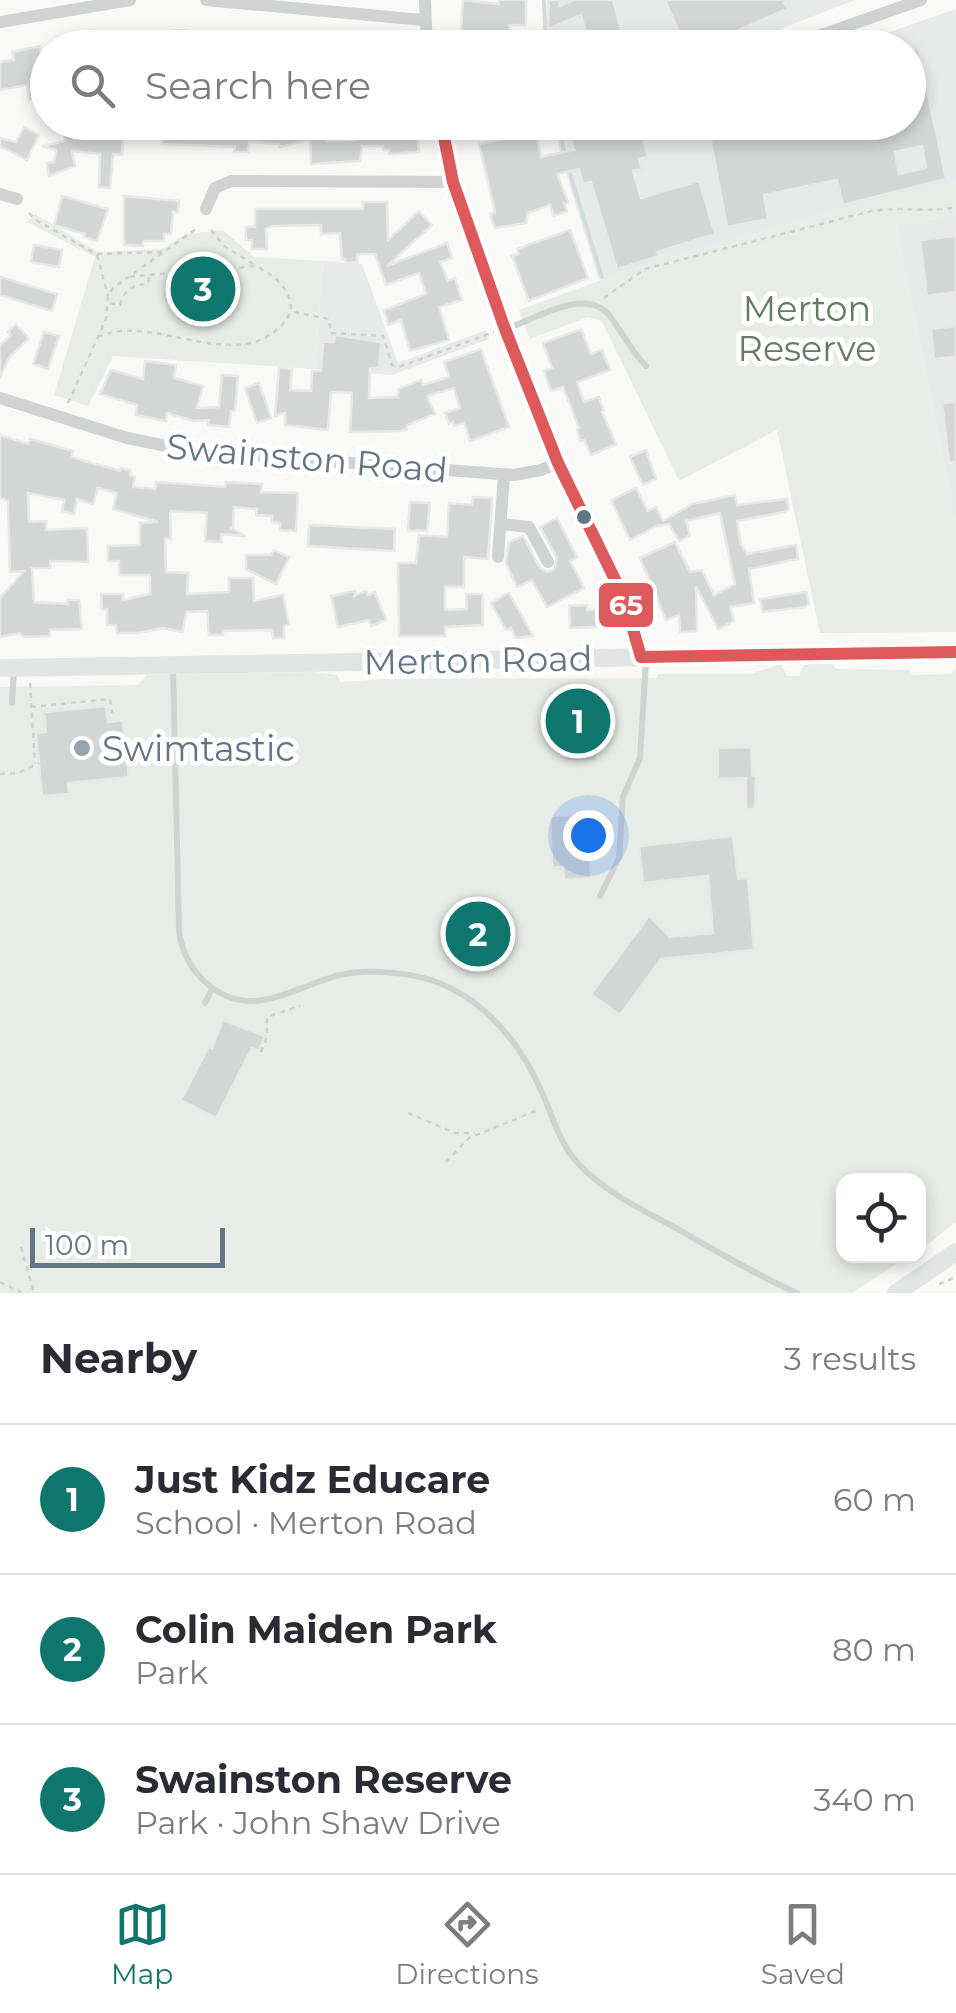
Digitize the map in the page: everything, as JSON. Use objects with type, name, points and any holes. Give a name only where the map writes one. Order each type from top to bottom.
[{"type":"main road","name":"Merton Road","points":[[7,668],[956,652]]},
{"type":"main road","points":[[897,1293],[956,1252]]},
{"type":"street","points":[[0,22],[130,0]]},
{"type":"street","points":[[206,0],[423,20]]},
{"type":"street","points":[[424,0],[425,30]]},
{"type":"street","points":[[835,30],[921,0]]},
{"type":"street","points":[[445,140],[453,182],[500,331],[558,463],[620,588],[643,657]]},
{"type":"street","points":[[206,209],[215,188],[230,181],[453,182]]},
{"type":"street","points":[[0,194],[17,199]]},
{"type":"street","name":"Swainston Road","points":[[0,398],[158,446],[504,474],[526,474],[558,463]]},
{"type":"street","points":[[498,557],[504,474]]},
{"type":"street","points":[[501,524],[529,527],[548,562]]},
{"type":"lane","points":[[500,331],[568,305],[594,303],[606,312],[646,366]]},
{"type":"lane","points":[[600,896],[618,858],[623,798],[640,758],[643,657]]},
{"type":"lane","points":[[173,665],[179,932],[195,972],[212,989],[235,1000],[260,1002],[293,994],[336,976],[356,974],[432,980],[460,993],[497,1021],[522,1054],[559,1137],[574,1159],[616,1195],[796,1293]]},
{"type":"lane","points":[[7,668],[12,703]]},
{"type":"lane","points":[[205,1003],[212,989]]},
{"type":"path","points":[[594,303],[628,284],[645,269],[872,211],[898,208],[930,212],[956,207]]},
{"type":"path","points":[[30,213],[96,254],[164,252]]},
{"type":"path","points":[[108,300],[125,277],[196,230]]},
{"type":"path","points":[[98,337],[142,332],[200,342],[247,344],[278,330],[291,311],[291,297],[286,289],[224,246],[212,230]]},
{"type":"path","points":[[68,403],[106,319],[108,300],[96,254]]},
{"type":"path","points":[[125,277],[256,266]]},
{"type":"path","points":[[108,300],[120,304],[132,287],[148,284],[149,275]]},
{"type":"path","points":[[291,311],[329,318],[330,332],[382,336],[392,366],[399,367],[500,331]]},
{"type":"path","points":[[0,774],[37,764],[30,682]]},
{"type":"path","points":[[31,707],[110,699],[112,714]]},
{"type":"path","points":[[261,1052],[267,1037],[267,1017],[300,1006]]},
{"type":"path","points":[[446,1162],[463,1142],[481,1132],[547,1106]]},
{"type":"path","points":[[408,1113],[455,1133],[481,1132]]},
{"type":"path","points":[[21,1247],[34,1293]]},
{"type":"path","points":[[0,1282],[22,1293]]},
{"type":"shaded area","points":[[547,0],[855,0],[778,30],[549,30]]},
{"type":"shaded area","points":[[956,9],[956,181],[886,197],[606,279],[567,140],[926,140],[926,30],[895,30]]},
{"type":"shaded area","points":[[956,214],[956,523],[896,227]]},
{"type":"shaded area","points":[[323,261],[362,264],[398,363],[486,330],[489,339],[392,375],[315,369]]},
{"type":"green space","name":"Merton Reserve","points":[[558,140],[567,140],[607,278],[886,197],[956,181],[956,214],[896,227],[956,523],[956,632],[820,633],[777,430],[679,481],[602,321],[588,317],[530,339],[519,310],[599,281]]},
{"type":"green space","points":[[35,214],[98,252],[162,249],[185,234],[223,230],[254,257],[323,261],[315,369],[113,356],[88,406],[54,395],[95,257],[27,222]]},
{"type":"green space","points":[[828,662],[837,669],[909,670],[913,675],[951,674],[956,668],[956,1222],[927,1245],[926,1173],[836,1173],[836,1263],[897,1263],[852,1293],[0,1293],[0,687],[138,685],[147,675],[315,672],[337,675],[341,682],[656,678],[658,674],[750,674],[781,664],[787,676],[799,676],[804,665]]},
{"type":"building","points":[[463,0],[499,4],[499,0],[526,0],[526,25],[509,25],[510,30],[461,30]]},
{"type":"building","points":[[549,0],[560,0],[559,6],[574,0],[613,0],[621,30],[585,30],[581,15],[548,29]]},
{"type":"building","points":[[665,0],[783,0],[787,9],[739,30],[678,30]]},
{"type":"building","points":[[30,48],[30,100],[27,85],[0,90],[0,62],[14,60],[12,52]]},
{"type":"building","points":[[926,85],[946,179],[843,205],[837,180],[764,195],[768,219],[727,227],[711,140],[926,140]],"holes":[[[922,146],[926,168],[899,174],[895,152]]]},
{"type":"building","points":[[24,127],[30,130],[30,140],[37,140],[27,160],[0,146],[0,138],[16,142]]},
{"type":"building","points":[[123,140],[122,155],[113,154],[110,188],[99,187],[100,154],[72,151],[75,166],[49,176],[47,163],[54,162],[56,150],[42,146],[65,141]]},
{"type":"building","points":[[162,140],[310,140],[280,147],[249,142],[248,152],[234,152],[235,147],[162,144]]},
{"type":"building","points":[[310,140],[418,140],[419,152],[389,154],[383,146],[362,146],[360,161],[311,164]]},
{"type":"building","points":[[538,140],[541,157],[574,150],[571,140],[644,140],[648,157],[639,159],[642,169],[633,171],[641,198],[699,181],[715,234],[617,269],[591,182],[583,184],[579,169],[557,174],[568,202],[564,203],[567,211],[554,216],[550,205],[528,213],[526,223],[495,228],[479,144]]},
{"type":"building","points":[[62,196],[108,209],[97,241],[54,225]]},
{"type":"building","points":[[124,196],[179,201],[178,212],[173,212],[171,234],[164,234],[164,241],[143,241],[143,246],[124,245]]},
{"type":"building","points":[[363,202],[387,202],[388,240],[419,211],[432,225],[387,266],[447,243],[452,258],[440,262],[448,281],[455,278],[462,300],[439,307],[449,340],[410,351],[401,320],[388,325],[384,310],[426,294],[419,273],[386,285],[375,254],[357,254],[357,262],[346,263],[342,259],[340,233],[321,234],[321,225],[272,226],[266,229],[267,249],[252,249],[252,240],[246,240],[246,227],[255,227],[255,209],[363,209]]},
{"type":"building","points":[[570,230],[588,278],[529,301],[512,256],[519,254],[517,249]]},
{"type":"building","points":[[956,236],[956,292],[927,296],[920,240]]},
{"type":"building","points":[[34,245],[62,250],[59,267],[31,262]]},
{"type":"building","points":[[0,277],[57,294],[52,311],[0,295]]},
{"type":"building","points":[[16,324],[29,339],[9,357],[0,378],[0,345]]},
{"type":"building","points":[[956,326],[956,357],[934,359],[931,329]]},
{"type":"building","points":[[581,329],[591,354],[602,350],[610,370],[577,382],[584,402],[599,397],[616,444],[591,455],[584,440],[580,441],[563,387],[551,391],[544,371],[552,368],[543,343]]},
{"type":"building","points":[[44,332],[59,336],[48,369],[33,364]]},
{"type":"building","points":[[335,335],[381,342],[379,368],[370,368],[369,398],[398,397],[398,389],[421,380],[423,385],[449,377],[444,362],[481,349],[509,427],[470,441],[464,423],[449,424],[445,413],[460,408],[454,388],[427,396],[435,414],[401,431],[350,432],[352,393],[331,392],[328,430],[285,425],[285,413],[275,416],[279,368],[292,369],[290,390],[311,391],[312,371],[321,371],[323,342],[334,342]]},
{"type":"building","points":[[145,361],[176,365],[174,378],[203,386],[197,408],[219,407],[222,375],[238,376],[235,411],[231,411],[229,427],[167,413],[166,421],[136,415],[137,405],[100,394],[111,370],[143,379]]},
{"type":"building","points":[[259,383],[271,418],[257,423],[245,388]]},
{"type":"building","points":[[956,402],[956,462],[949,462],[942,403]]},
{"type":"building","points":[[0,435],[28,444],[30,439],[73,451],[71,457],[120,471],[131,470],[130,475],[135,477],[133,487],[155,489],[156,482],[225,487],[226,482],[262,484],[261,492],[298,493],[296,531],[280,530],[280,523],[272,522],[272,516],[256,515],[257,509],[234,507],[230,528],[246,536],[221,534],[221,542],[205,541],[207,513],[170,511],[171,539],[165,539],[166,572],[188,573],[187,594],[229,592],[229,578],[253,578],[254,601],[283,595],[289,624],[284,626],[284,638],[273,638],[272,630],[209,635],[207,611],[187,612],[182,632],[163,628],[117,633],[116,625],[107,625],[107,609],[102,609],[101,594],[123,594],[123,600],[150,594],[150,575],[119,575],[119,561],[108,561],[108,546],[140,545],[140,523],[158,522],[113,509],[117,493],[98,488],[93,504],[77,499],[74,514],[62,511],[64,500],[28,493],[29,522],[46,521],[46,530],[87,528],[88,562],[50,561],[50,568],[32,568],[34,602],[68,604],[68,600],[79,600],[82,629],[50,630],[50,636],[24,637],[19,633],[0,637],[0,598],[24,571],[10,572],[8,501],[0,498]]},
{"type":"building","points":[[646,450],[656,479],[643,485],[630,457]]},
{"type":"building","points":[[636,488],[648,511],[656,507],[663,521],[692,504],[735,495],[737,505],[787,499],[789,509],[784,512],[737,521],[741,545],[747,554],[796,545],[798,559],[749,569],[754,603],[730,607],[734,621],[718,629],[696,586],[697,631],[680,632],[679,615],[666,620],[640,558],[675,542],[690,572],[702,570],[714,595],[735,584],[720,513],[686,521],[690,535],[679,541],[669,524],[630,540],[611,500]]},
{"type":"building","points":[[473,497],[492,498],[488,559],[464,557],[464,587],[445,587],[445,610],[467,609],[466,594],[482,594],[483,625],[445,627],[445,636],[399,636],[398,563],[416,563],[419,535],[447,537],[449,503],[472,505]]},
{"type":"building","points":[[410,502],[430,503],[427,531],[408,530]]},
{"type":"building","points":[[557,518],[577,557],[570,561],[584,588],[547,607],[532,580],[517,587],[506,563],[509,542],[523,536],[540,568],[554,570],[557,558],[540,527]]},
{"type":"building","points":[[309,525],[395,529],[394,551],[308,546]]},
{"type":"building","points":[[274,550],[289,557],[276,584],[246,569],[246,555],[271,555]]},
{"type":"building","points":[[355,591],[354,596],[375,592],[386,620],[371,626],[369,620],[338,627],[331,596]]},
{"type":"building","points":[[806,592],[809,604],[805,607],[763,612],[760,599]]},
{"type":"building","points":[[509,593],[533,636],[516,638],[511,628],[506,630],[491,603]]},
{"type":"building","points":[[587,605],[587,610],[596,610],[596,627],[570,628],[569,606]]},
{"type":"building","points":[[596,694],[597,761],[566,761],[566,729],[581,729],[581,695]]},
{"type":"building","name":"Swimtastic","points":[[106,706],[108,722],[123,720],[129,777],[68,783],[69,794],[42,796],[36,733],[46,732],[44,712]]},
{"type":"building","points":[[751,747],[752,775],[756,776],[755,809],[746,809],[746,778],[718,779],[718,748]]},
{"type":"building","points":[[571,815],[573,845],[590,845],[591,878],[564,880],[563,867],[552,868],[550,816]]},
{"type":"building","points":[[733,836],[738,879],[748,878],[754,950],[661,959],[620,1015],[591,994],[649,916],[670,937],[713,933],[708,876],[643,883],[639,846]]},
{"type":"building","points":[[223,1020],[265,1036],[259,1051],[252,1048],[216,1118],[181,1100],[209,1046],[212,1048]]},
{"type":"waterway","points":[[544,0],[545,30]]},
{"type":"waterway","points":[[562,140],[564,153]]},
{"type":"waterway","points":[[568,167],[602,277]]},
{"type":"transit line","name":"65","points":[[445,140],[453,182],[505,329],[558,463],[624,598],[641,657],[956,652]]},
{"type":"place","name":"Swainston Reserve","points":[[203,289]]},
{"type":"place","name":"Just Kidz Educare","points":[[578,721]]},
{"type":"place","name":"Swimtastic","points":[[82,748]]},
{"type":"place","name":"Colin Maiden Park","points":[[478,934]]}]
